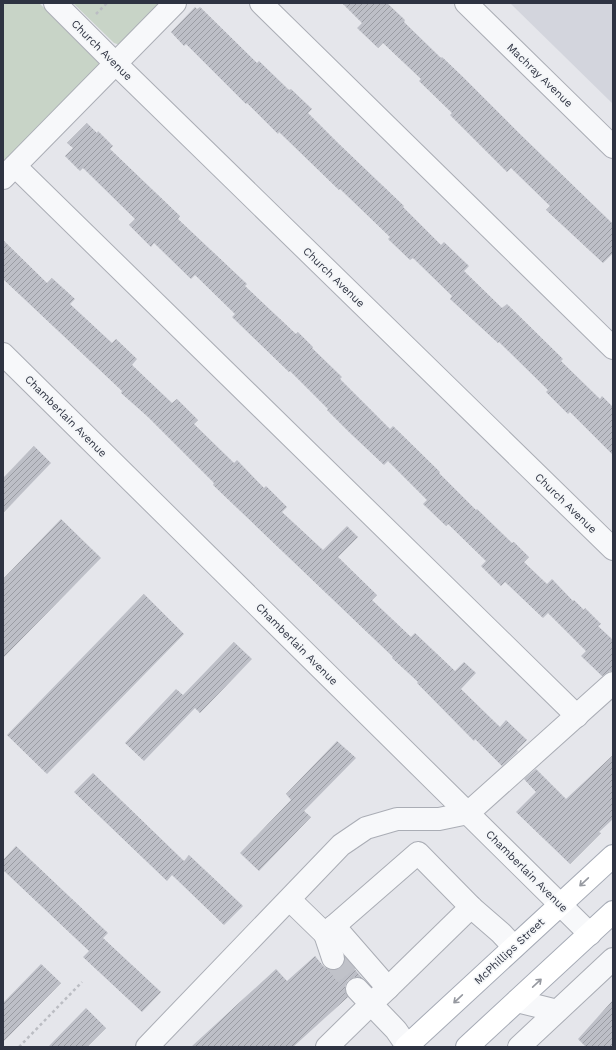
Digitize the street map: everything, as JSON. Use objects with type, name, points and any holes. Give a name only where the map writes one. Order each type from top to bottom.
[{"type":"main road","name":"McPhillips Street","points":[[406,1046],[613,856]]},
{"type":"main road","points":[[467,1047],[613,912]]},
{"type":"street","name":"Church Avenue","points":[[55,3],[613,549]]},
{"type":"street","points":[[175,3],[9,172],[577,716]]},
{"type":"street","points":[[261,3],[613,348]]},
{"type":"street","name":"Machray Avenue","points":[[466,3],[613,147]]},
{"type":"street","name":"Chamberlain Avenue","points":[[3,354],[590,934]]},
{"type":"street","points":[[147,1047],[342,846],[366,828],[397,819],[439,819],[468,813],[613,683]]},
{"type":"street","points":[[329,930],[418,853],[424,819]]},
{"type":"street","points":[[418,853],[471,907],[514,947]]},
{"type":"street","points":[[290,900],[329,930],[388,988]]},
{"type":"street","points":[[327,1047],[364,997],[388,988],[471,907]]},
{"type":"street","points":[[329,930],[333,958]]},
{"type":"street","points":[[519,1047],[613,959]]},
{"type":"street","points":[[364,997],[396,1030],[406,1046]]},
{"type":"street","points":[[517,1001],[557,1012]]},
{"type":"path","points":[[19,1047],[82,982]]},
{"type":"shaded area","points":[[510,3],[613,3],[613,104]]},
{"type":"green space","points":[[3,3],[39,3],[95,57],[98,61],[100,72],[3,172]]},
{"type":"green space","points":[[73,3],[169,3],[120,45],[114,43]]},
{"type":"building","points":[[342,3],[387,3],[405,20],[404,22],[462,76],[613,224],[613,253],[603,263],[546,210],[550,206],[511,168],[507,172],[450,115],[452,113],[419,81],[421,79],[383,43],[378,48],[357,28],[362,23]]},
{"type":"building","points":[[195,7],[197,9],[200,7],[257,63],[259,61],[289,90],[291,89],[312,109],[308,113],[339,144],[404,206],[403,207],[441,245],[444,242],[469,266],[464,271],[502,308],[507,304],[563,359],[561,361],[600,399],[602,396],[613,407],[613,455],[570,412],[568,414],[546,392],[548,390],[499,342],[498,343],[450,299],[452,296],[413,258],[410,260],[388,239],[390,237],[340,189],[339,190],[279,132],[278,134],[247,103],[246,104],[186,44],[184,46],[171,32]]},
{"type":"building","points":[[87,123],[97,133],[98,131],[113,146],[110,149],[180,216],[178,219],[247,284],[245,286],[296,334],[298,332],[313,347],[312,348],[342,377],[340,379],[390,429],[393,426],[476,510],[477,509],[512,543],[514,542],[529,557],[524,562],[547,584],[552,579],[573,601],[574,600],[584,610],[585,608],[601,624],[598,626],[613,640],[613,671],[610,671],[602,676],[581,656],[586,651],[548,613],[543,618],[505,582],[501,586],[481,566],[486,561],[448,524],[446,526],[423,504],[427,500],[388,461],[384,465],[350,433],[290,371],[289,372],[232,317],[235,314],[195,275],[191,279],[154,243],[151,247],[129,225],[135,219],[83,168],[80,171],[65,156],[73,148],[67,143]]},
{"type":"building","points":[[3,240],[47,283],[52,278],[75,299],[70,304],[112,343],[116,339],[137,359],[132,365],[172,403],[177,399],[198,420],[194,424],[234,463],[237,460],[264,488],[266,486],[287,507],[282,512],[323,550],[347,526],[358,537],[338,557],[377,595],[372,600],[411,637],[415,633],[455,671],[464,662],[476,673],[461,689],[500,727],[506,720],[527,740],[517,750],[518,751],[502,766],[475,739],[474,741],[417,683],[418,682],[392,658],[393,657],[213,485],[214,483],[148,417],[121,393],[122,391],[3,279]]},
{"type":"building","points":[[34,446],[51,463],[3,513],[3,478]]},
{"type":"building","points":[[61,519],[101,558],[3,658],[3,579]]},
{"type":"building","points":[[144,594],[184,634],[47,774],[7,735]]},
{"type":"building","points":[[234,642],[252,659],[200,713],[195,708],[144,761],[125,743],[176,689],[183,695]]},
{"type":"building","points":[[337,741],[356,758],[304,811],[311,817],[259,871],[240,853],[291,800],[286,794]]},
{"type":"building","points":[[613,755],[613,819],[570,864],[516,812],[536,792],[524,779],[536,769],[566,799]]},
{"type":"building","points":[[93,773],[184,861],[189,855],[243,906],[224,925],[172,875],[167,881],[74,792]]},
{"type":"building","points":[[16,846],[108,933],[103,938],[161,992],[142,1012],[83,957],[89,951],[3,870],[3,860]]},
{"type":"building","points":[[315,956],[324,967],[331,970],[337,970],[342,967],[345,958],[363,979],[355,977],[348,980],[345,986],[345,991],[348,997],[293,1047],[191,1047],[276,969],[287,981]]},
{"type":"building","points":[[41,964],[61,983],[3,1042],[3,1003]]},
{"type":"building","points":[[613,1000],[613,1047],[586,1047],[578,1039]]},
{"type":"building","points":[[86,1008],[106,1028],[87,1047],[48,1047]]},
{"type":"tunnel","points":[[333,958],[357,989]]}]
